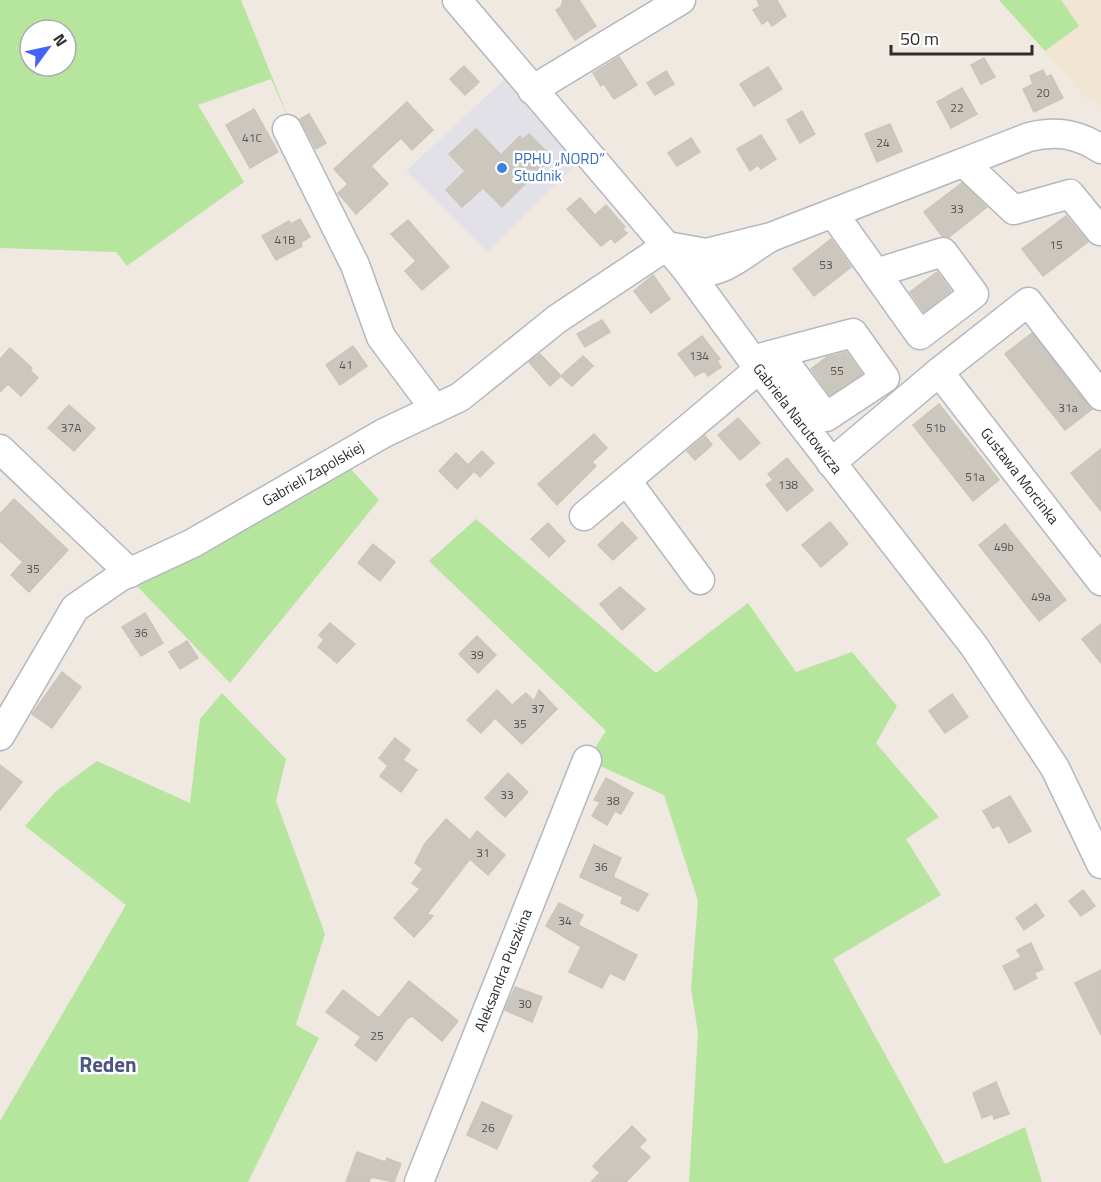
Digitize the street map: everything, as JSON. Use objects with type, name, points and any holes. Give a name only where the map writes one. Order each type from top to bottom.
[{"type":"street","name":"Gabriela Narutowicza","points":[[457,0],[667,246],[705,263],[710,303],[764,361],[831,463],[974,646],[1055,768],[1101,864]]},
{"type":"street","points":[[532,90],[681,0]]},
{"type":"street","points":[[287,129],[355,265],[381,337],[435,409]]},
{"type":"street","points":[[705,263],[964,162],[1043,134],[1074,136],[1101,149]]},
{"type":"street","points":[[964,162],[1014,210],[1070,194],[1100,231]]},
{"type":"street","points":[[833,213],[876,273]]},
{"type":"street","name":"Gabrieli Zapolskiej","points":[[0,736],[75,608],[130,573],[193,543],[384,433],[459,398],[557,319],[667,246]]},
{"type":"street","points":[[831,463],[939,372],[1028,302],[1101,396]]},
{"type":"street","points":[[584,516],[764,361]]},
{"type":"street","name":"Gustawa Morcinka","points":[[939,372],[1101,581]]},
{"type":"street","points":[[0,449],[130,573]]},
{"type":"street","points":[[627,480],[700,580]]},
{"type":"street","name":"Aleksandra Puszkina","points":[[419,1182],[587,760]]},
{"type":"shaded area","points":[[999,0],[1101,0],[1101,107],[1094,98],[1088,100]]},
{"type":"shaded area","points":[[510,74],[580,160],[487,252],[406,171]]},
{"type":"green space","points":[[0,0],[241,0],[289,119],[271,79],[198,105],[244,182],[127,266],[116,252],[0,248]]},
{"type":"green space","points":[[999,0],[1061,0],[1079,26],[1045,51]]},
{"type":"green space","points":[[349,467],[379,500],[230,683],[134,583]]},
{"type":"green space","points":[[476,519],[656,673],[748,603],[796,672],[852,652],[897,706],[876,743],[939,817],[906,839],[941,895],[833,959],[945,1164],[1025,1127],[1042,1182],[689,1182],[698,1033],[691,988],[698,901],[664,795],[587,760],[606,731],[429,561]]},
{"type":"green space","points":[[222,693],[286,759],[276,801],[325,934],[296,1025],[319,1038],[248,1182],[0,1182],[0,1121],[126,905],[25,826],[55,792],[97,761],[190,803],[200,719]]},
{"type":"building","points":[[563,0],[579,0],[596,26],[575,40],[556,10],[561,7]]},
{"type":"building","points":[[757,0],[777,0],[786,16],[772,26],[768,20],[762,24],[753,10],[760,6]]},
{"type":"building","points":[[619,57],[637,85],[614,99],[604,84],[601,86],[593,73]]},
{"type":"building","points":[[984,58],[995,77],[981,84],[971,65]]},
{"type":"building","points":[[464,66],[479,82],[465,95],[450,79]]},
{"type":"building","points":[[768,67],[782,89],[754,106],[740,84]]},
{"type":"building","points":[[1043,70],[1046,77],[1051,75],[1063,98],[1034,112],[1023,89],[1033,84],[1030,76]]},
{"type":"building","points":[[666,71],[674,84],[655,95],[647,83]]},
{"type":"building","points":[[962,88],[977,114],[951,128],[937,102]]},
{"type":"building","points":[[407,102],[433,130],[412,150],[401,138],[371,166],[388,184],[356,214],[338,193],[348,184],[334,169]]},
{"type":"building","points":[[254,109],[278,152],[250,168],[226,125]]},
{"type":"building","points":[[802,111],[815,134],[800,143],[787,120]]},
{"type":"building","points":[[309,114],[326,143],[316,149],[300,119]]},
{"type":"building","points":[[890,124],[902,151],[877,162],[865,134]]},
{"type":"building","name":"PPHU „NORD” Studnik","points":[[476,129],[501,155],[520,136],[523,139],[529,134],[552,157],[502,207],[483,188],[462,207],[446,190],[465,171],[449,154]]},
{"type":"building","points":[[761,135],[776,159],[761,169],[758,165],[750,171],[737,149]]},
{"type":"building","points":[[691,138],[700,152],[677,166],[668,153]]},
{"type":"building","points":[[962,183],[987,207],[949,237],[942,236],[924,212]]},
{"type":"building","points":[[580,198],[595,215],[606,205],[625,227],[622,229],[627,233],[615,243],[611,238],[601,246],[567,209]]},
{"type":"building","points":[[1066,216],[1088,242],[1043,276],[1022,249]]},
{"type":"building","points":[[300,219],[310,237],[301,242],[302,246],[276,260],[262,236],[289,221],[291,224]]},
{"type":"building","points":[[408,220],[449,267],[422,290],[405,271],[416,261],[391,234]]},
{"type":"building","points":[[831,239],[851,267],[814,296],[793,269]]},
{"type":"building","points":[[937,272],[951,291],[924,312],[910,292]]},
{"type":"building","points":[[653,275],[670,299],[651,313],[634,291]]},
{"type":"building","points":[[602,320],[610,332],[585,347],[577,334]]},
{"type":"building","points":[[1032,333],[1092,409],[1065,430],[1005,354]]},
{"type":"building","points":[[702,336],[720,359],[717,361],[721,367],[708,376],[704,371],[695,376],[678,354]]},
{"type":"building","points":[[353,346],[367,366],[340,385],[326,365]]},
{"type":"building","points":[[10,348],[32,368],[30,370],[38,378],[21,396],[8,384],[0,392],[0,359]]},
{"type":"building","points":[[846,352],[862,374],[830,395],[811,369],[827,357]]},
{"type":"building","points":[[540,354],[561,376],[550,386],[529,362]]},
{"type":"building","points":[[583,356],[593,366],[572,386],[561,376]]},
{"type":"building","points":[[939,404],[999,480],[973,501],[913,425]]},
{"type":"building","points":[[69,405],[95,428],[74,451],[48,428]]},
{"type":"building","points":[[738,418],[760,443],[740,460],[718,435]]},
{"type":"building","points":[[594,434],[607,448],[592,462],[596,466],[557,505],[538,484]]},
{"type":"building","points":[[705,436],[712,445],[695,460],[687,451]]},
{"type":"building","points":[[1101,449],[1101,511],[1071,473]]},
{"type":"building","points":[[482,451],[494,463],[480,477],[468,465]]},
{"type":"building","points":[[456,453],[474,471],[457,489],[439,471]]},
{"type":"building","points":[[787,458],[813,490],[787,511],[766,485],[773,480],[768,474]]},
{"type":"building","points":[[14,499],[68,550],[29,592],[11,575],[23,562],[0,541],[0,514]]},
{"type":"building","points":[[622,522],[637,538],[613,560],[598,545]]},
{"type":"building","points":[[830,522],[848,544],[821,567],[802,545]]},
{"type":"building","points":[[548,523],[565,541],[549,557],[531,539]]},
{"type":"building","points":[[1005,524],[1066,600],[1039,621],[979,545]]},
{"type":"building","points":[[373,544],[395,562],[380,581],[358,563]]},
{"type":"building","points":[[620,587],[645,609],[622,630],[600,604]]},
{"type":"building","points":[[145,613],[163,643],[141,656],[122,627]]},
{"type":"building","points":[[330,623],[355,644],[337,663],[318,647],[324,640],[319,635]]},
{"type":"building","points":[[1101,624],[1101,663],[1082,639]]},
{"type":"building","points":[[477,636],[496,655],[478,673],[459,654]]},
{"type":"building","points":[[187,641],[198,658],[180,669],[169,652]]},
{"type":"building","points":[[62,672],[81,687],[52,728],[32,714]]},
{"type":"building","points":[[497,690],[512,705],[526,693],[534,701],[539,690],[557,709],[522,744],[495,718],[481,733],[467,720]]},
{"type":"building","points":[[952,694],[968,717],[945,733],[929,711]]},
{"type":"building","points":[[395,738],[410,750],[403,760],[417,770],[401,792],[380,776],[388,766],[379,758]]},
{"type":"building","points":[[0,765],[22,782],[0,810]]},
{"type":"building","points":[[508,773],[528,792],[505,817],[485,798]]},
{"type":"building","points":[[606,778],[633,793],[621,814],[615,811],[607,825],[592,816],[600,802],[594,800]]},
{"type":"building","points":[[1010,796],[1031,831],[1009,843],[999,825],[993,828],[983,811]]},
{"type":"building","points":[[446,819],[470,840],[477,831],[505,855],[488,875],[470,859],[427,914],[433,916],[414,937],[394,918],[420,889],[412,883],[423,869],[415,863],[424,845]]},
{"type":"building","points":[[594,845],[621,858],[613,877],[648,894],[638,911],[621,903],[623,897],[580,877]]},
{"type":"building","points":[[1083,890],[1095,906],[1081,916],[1069,901]]},
{"type":"building","points":[[559,903],[583,915],[578,925],[637,955],[624,980],[610,973],[602,988],[569,972],[581,947],[546,926]]},
{"type":"building","points":[[1036,904],[1044,916],[1024,930],[1016,918]]},
{"type":"building","points":[[1031,943],[1043,969],[1034,973],[1037,978],[1015,990],[1003,966],[1021,957],[1017,950]]},
{"type":"building","points":[[1101,970],[1101,1035],[1075,983]]},
{"type":"building","points":[[409,981],[458,1021],[442,1041],[412,1016],[406,1020],[376,1061],[355,1045],[361,1037],[326,1012],[343,990],[379,1018]]},
{"type":"building","points":[[515,987],[542,997],[532,1022],[505,1010]]},
{"type":"building","points":[[996,1082],[1009,1114],[994,1119],[993,1114],[982,1118],[973,1093]]},
{"type":"building","points":[[482,1102],[512,1116],[497,1149],[467,1135]]},
{"type":"building","points":[[632,1126],[646,1140],[639,1147],[650,1157],[626,1182],[591,1182],[600,1173],[593,1166]]},
{"type":"building","points":[[357,1152],[385,1162],[387,1158],[401,1164],[394,1182],[371,1177],[369,1182],[346,1182]]},
{"type":"place","name":"PPHU „NORD” Studnik","points":[[502,168]]},
{"type":"district","name":"Reden","points":[[108,1065]]}]
